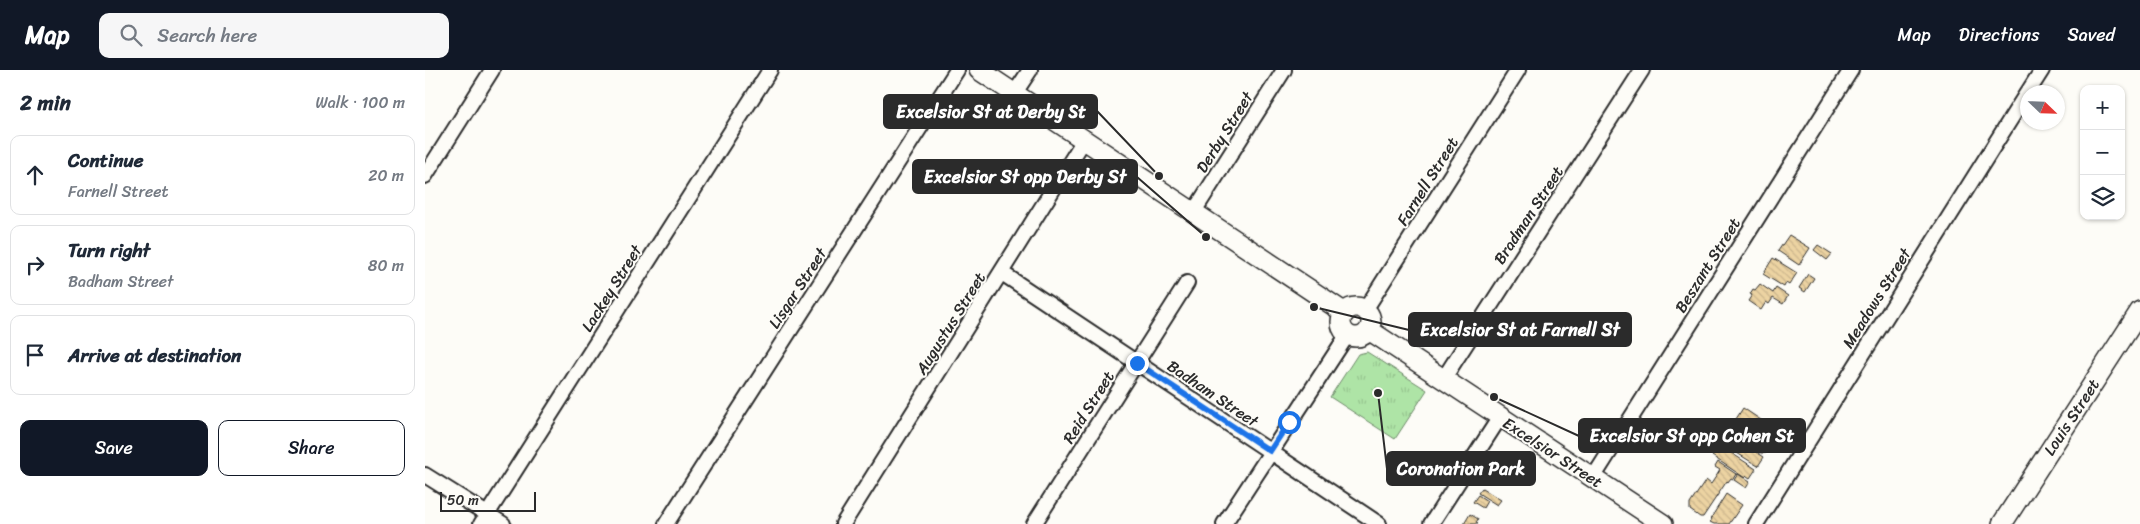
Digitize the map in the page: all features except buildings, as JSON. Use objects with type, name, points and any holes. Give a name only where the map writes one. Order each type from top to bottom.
[{"type":"street","points":[[425,176],[492,70]]},
{"type":"street","name":"Lackey Street","points":[[484,519],[770,70]]},
{"type":"street","name":"Lisgar Street","points":[[667,524],[957,70]]},
{"type":"street","points":[[979,70],[1345,313]]},
{"type":"street","points":[[1015,94],[1030,70]]},
{"type":"street","name":"Derby Street","points":[[1193,213],[1284,70]]},
{"type":"street","name":"Farnell Street","points":[[1365,310],[1518,70]]},
{"type":"street","name":"Bradman Street","points":[[1443,378],[1642,70]]},
{"type":"street","name":"Beszant Street","points":[[1593,478],[1851,70]]},
{"type":"street","name":"Meadows Street","points":[[2033,85],[2042,70]]},
{"type":"street","name":"Meadows Street","points":[[1757,524],[2020,106]]},
{"type":"street","name":"Augustus Street","points":[[843,524],[1085,140]]},
{"type":"street","name":"Badham Street","points":[[1002,273],[1379,524]]},
{"type":"street","name":"Reid Street","points":[[1034,524],[1187,282]]},
{"type":"street","points":[[1357,307],[1365,310],[1370,317],[1369,330],[1361,336],[1348,334],[1342,327],[1345,313],[1357,307]]},
{"type":"street","name":"Louis Street","points":[[2002,524],[2140,310]]},
{"type":"street","name":"Excelsior Street","points":[[1369,330],[1663,524]]},
{"type":"street","points":[[1224,524],[1348,334]]},
{"type":"street","points":[[1431,524],[1500,417]]},
{"type":"street","points":[[425,475],[484,519],[503,524]]},
{"type":"green space","points":[[1367,352],[1427,390],[1395,439],[1330,397],[1358,354]]},
{"type":"place","name":"Excelsior St at Derby St","points":[[1159,176]]},
{"type":"place","name":"Excelsior St opp Derby St","points":[[1206,237]]},
{"type":"place","name":"Excelsior St at Farnell St","points":[[1314,307]]},
{"type":"place","name":"Coronation Park","points":[[1378,393]]},
{"type":"place","name":"Excelsior St opp Cohen St","points":[[1494,397]]},
{"type":"route","points":[[1137,363],[1270,451],[1289,422]]}]
